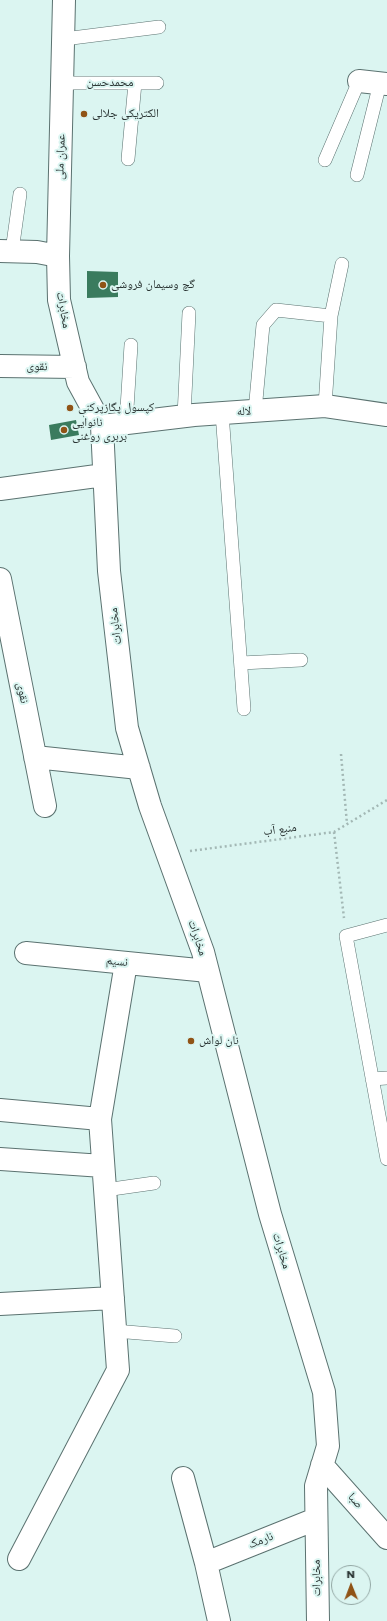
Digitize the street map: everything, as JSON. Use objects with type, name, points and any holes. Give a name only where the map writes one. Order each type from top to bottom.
[{"type":"street","name":"عمران ملی","points":[[58,256],[64,0]]},
{"type":"street","points":[[6,251],[37,252],[58,256]]},
{"type":"street","name":"مخابرات","points":[[58,256],[59,300],[78,382],[102,426],[109,571],[127,728],[150,806],[208,971],[270,1214],[324,1392],[328,1446],[316,1486],[318,1621]]},
{"type":"street","name":"نقوی","points":[[0,366],[75,367]]},
{"type":"street","name":"لاله","points":[[102,426],[184,416],[325,406],[387,415]]},
{"type":"street","points":[[0,489],[104,475]]},
{"type":"street","name":"نقوی","points":[[0,579],[44,806]]},
{"type":"street","points":[[35,757],[139,768]]},
{"type":"street","name":"نسیم","points":[[26,953],[208,971]]},
{"type":"street","points":[[19,1559],[118,1370],[100,1119],[126,963]]},
{"type":"street","points":[[0,1110],[100,1119]]},
{"type":"street","points":[[0,1159],[103,1166]]},
{"type":"street","points":[[0,1304],[112,1298]]},
{"type":"street","name":"صبا","points":[[322,1465],[387,1538]]},
{"type":"street","points":[[183,1478],[206,1563],[219,1621]]},
{"type":"street","name":"نارمک","points":[[206,1563],[316,1519]]},
{"type":"lane","points":[[64,38],[159,27]]},
{"type":"lane","name":"محمدحسن","points":[[63,83],[157,83]]},
{"type":"lane","points":[[128,159],[135,83]]},
{"type":"lane","points":[[324,160],[375,83]]},
{"type":"lane","points":[[357,175],[375,83]]},
{"type":"lane","points":[[6,251],[20,194]]},
{"type":"lane","points":[[325,406],[331,316],[342,264]]},
{"type":"lane","points":[[255,411],[263,325],[276,310],[331,316]]},
{"type":"lane","points":[[184,416],[189,313]]},
{"type":"lane","points":[[126,424],[131,345]]},
{"type":"lane","points":[[222,413],[244,709]]},
{"type":"lane","points":[[241,662],[301,660]]},
{"type":"lane","points":[[386,1151],[346,936],[387,925]]},
{"type":"lane","points":[[372,1079],[387,1078]]},
{"type":"lane","points":[[105,1190],[154,1183]]},
{"type":"lane","points":[[115,1331],[175,1336]]},
{"type":"path","points":[[341,754],[347,824]]},
{"type":"path","name":"منبع آب","points":[[168,854],[334,832],[387,800]]},
{"type":"path","points":[[334,832],[346,936]]},
{"type":"building","name":"گچ وسیمان فروشی","points":[[87,271],[118,272],[118,297],[87,298]]},
{"type":"building","name":"نانوایی بربری روغنی","points":[[76,420],[79,435],[51,440],[49,425]]},
{"type":"place","name":"الکتریکی جلالی","points":[[84,114]]},
{"type":"place","name":"گچ وسیمان فروشی","points":[[103,285]]},
{"type":"place","name":"کپسول پگازپرکنی","points":[[70,408]]},
{"type":"place","name":"نانوایی بربری روغنی","points":[[64,430]]},
{"type":"place","name":"نان لواش","points":[[191,1041]]}]
